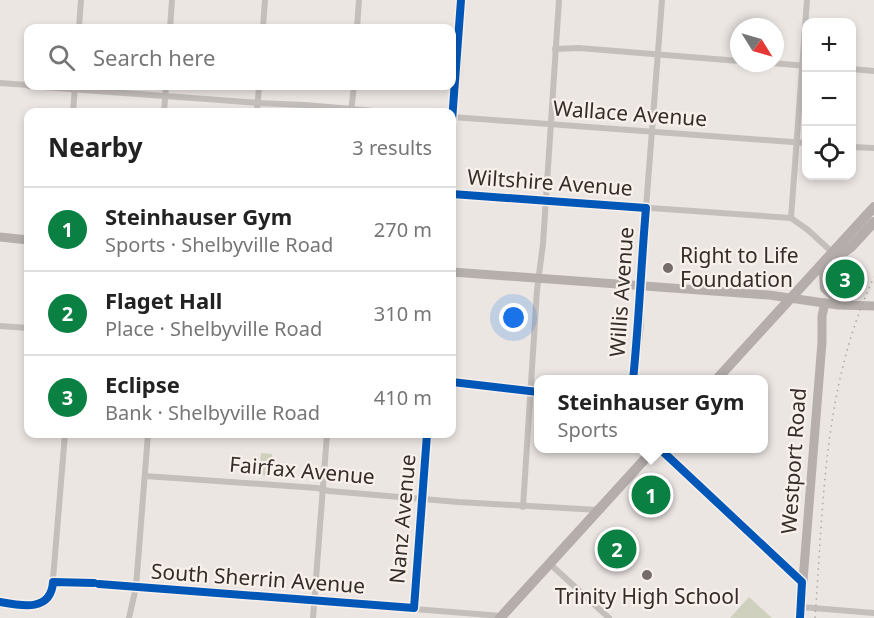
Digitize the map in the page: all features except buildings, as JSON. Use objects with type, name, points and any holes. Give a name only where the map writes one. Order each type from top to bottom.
[{"type":"main road","points":[[730,375],[795,299],[824,272],[874,207]]},
{"type":"main road","points":[[721,375],[874,216]]},
{"type":"main road","points":[[836,255],[851,247],[874,222]]},
{"type":"main road","points":[[0,237],[24,240]]},
{"type":"main road","points":[[456,272],[874,305]]},
{"type":"main road","points":[[824,272],[825,288],[832,303]]},
{"type":"main road","name":"Willis Avenue","points":[[634,375],[639,328],[640,286]]},
{"type":"main road","name":"Westport Road","points":[[800,618],[822,342],[821,323],[832,303]]},
{"type":"main road","points":[[501,617],[652,453]]},
{"type":"main road","points":[[662,453],[802,582]]},
{"type":"street","points":[[79,24],[81,0]]},
{"type":"street","points":[[170,24],[172,0]]},
{"type":"street","points":[[263,24],[265,0]]},
{"type":"street","points":[[357,24],[359,0]]},
{"type":"street","points":[[456,66],[461,0]]},
{"type":"street","points":[[536,375],[539,279],[559,0]]},
{"type":"street","name":"Willis Avenue","points":[[640,286],[662,0]]},
{"type":"street","points":[[806,18],[807,0]]},
{"type":"street","points":[[555,49],[579,48],[730,60]]},
{"type":"street","points":[[784,64],[802,66]]},
{"type":"street","points":[[856,69],[874,71]]},
{"type":"street","points":[[803,72],[790,218],[808,230],[836,255]]},
{"type":"street","points":[[0,83],[24,85]]},
{"type":"street","points":[[73,108],[74,90]]},
{"type":"street","points":[[97,90],[328,108]]},
{"type":"street","points":[[164,108],[166,90]]},
{"type":"street","points":[[257,108],[259,90]]},
{"type":"street","points":[[351,108],[354,90]]},
{"type":"street","points":[[453,108],[454,90]]},
{"type":"street","name":"Wallace Avenue","points":[[456,118],[802,143]]},
{"type":"street","points":[[856,147],[874,148]]},
{"type":"street","name":"Wiltshire Avenue","points":[[456,194],[790,218]]},
{"type":"street","points":[[0,326],[24,328]]},
{"type":"street","points":[[456,382],[534,391]]},
{"type":"street","points":[[523,507],[534,401]]},
{"type":"street","points":[[0,602],[30,605],[41,602],[50,595],[65,438]]},
{"type":"street","points":[[129,618],[136,587],[148,438]]},
{"type":"street","points":[[313,618],[327,438]]},
{"type":"street","name":"Nanz Avenue","points":[[414,608],[427,438]]},
{"type":"street","name":"Fairfax Avenue","points":[[145,476],[523,507],[600,510]]},
{"type":"street","points":[[550,564],[609,618]]},
{"type":"street","name":"South Sherrin Avenue","points":[[53,582],[414,608],[501,617]]},
{"type":"street","points":[[801,607],[874,613]]},
{"type":"green space","points":[[261,453],[272,454],[271,476],[259,475]]},
{"type":"green space","points":[[749,597],[772,618],[730,618]]},
{"type":"railway","points":[[815,618],[824,487],[835,402],[857,318],[874,277]]},
{"type":"cycle path","points":[[456,67],[461,0]]},
{"type":"cycle path","points":[[453,108],[454,90]]},
{"type":"cycle path","points":[[456,194],[646,208],[633,375]]},
{"type":"cycle path","points":[[456,382],[534,392]]},
{"type":"cycle path","points":[[99,584],[414,608],[427,438]]},
{"type":"cycle path","points":[[664,453],[802,582],[800,618]]},
{"type":"cycle path","points":[[0,602],[34,605],[47,598],[53,582],[94,583]]},
{"type":"place","name":"Right to Life Foundation","points":[[668,268]]},
{"type":"place","name":"Eclipse","points":[[845,279]]},
{"type":"place","name":"Steinhauser Gym","points":[[651,495]]},
{"type":"place","name":"Flaget Hall","points":[[617,549]]},
{"type":"place","name":"Trinity High School","points":[[647,575]]}]
